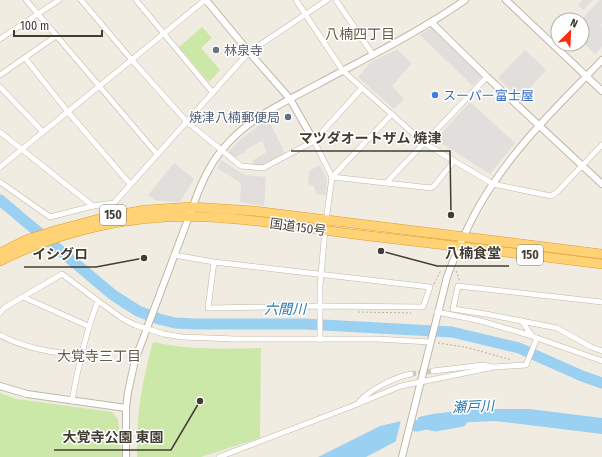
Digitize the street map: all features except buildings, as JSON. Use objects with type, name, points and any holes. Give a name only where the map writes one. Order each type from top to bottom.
[{"type":"highway","name":"国道150号","points":[[0,253],[26,240],[57,233],[116,214],[146,210],[192,207],[254,211],[326,226]]},
{"type":"highway","name":"国道150号","points":[[0,261],[57,233],[78,231],[114,223],[188,216],[326,226],[461,242],[602,254]]},
{"type":"highway","name":"国道150号","points":[[461,242],[602,264]]},
{"type":"street","points":[[26,0],[37,15],[156,154]]},
{"type":"street","points":[[0,39],[59,0]]},
{"type":"street","points":[[81,0],[187,122],[241,166],[263,168],[314,141],[362,88]]},
{"type":"street","points":[[0,167],[205,0],[290,99],[314,141],[332,177],[321,275],[320,339]]},
{"type":"street","points":[[296,0],[343,70],[362,88],[424,143],[493,184],[551,196],[556,193],[602,145]]},
{"type":"street","points":[[0,182],[50,217],[93,206],[114,203],[156,154],[187,122],[249,52],[328,0]]},
{"type":"street","points":[[336,0],[373,55]]},
{"type":"street","points":[[126,457],[126,408],[129,385],[135,360],[188,216],[206,174],[221,151],[228,142],[248,125],[290,99],[373,55],[431,22],[465,0]]},
{"type":"street","points":[[506,0],[602,91]]},
{"type":"street","points":[[139,1],[213,93]]},
{"type":"street","points":[[431,22],[487,77],[602,184]]},
{"type":"street","points":[[0,75],[56,36]]},
{"type":"street","points":[[25,58],[68,112],[130,184]]},
{"type":"street","points":[[402,457],[447,277],[461,242],[477,210],[493,184],[524,143],[602,60]]},
{"type":"street","points":[[386,183],[487,77]]},
{"type":"street","points":[[0,87],[43,132]]},
{"type":"street","points":[[332,177],[392,114]]},
{"type":"street","points":[[0,132],[93,206]]},
{"type":"street","points":[[332,177],[431,188],[454,161]]},
{"type":"street","points":[[174,255],[214,262],[430,287],[423,307],[320,306],[208,308],[214,262]]},
{"type":"street","points":[[0,313],[2,306],[23,297],[62,274],[124,319],[182,337],[432,341]]},
{"type":"street","points":[[602,302],[458,286],[453,309],[561,329],[591,347],[602,351]]},
{"type":"street","points":[[23,297],[88,326]]},
{"type":"street","points":[[72,401],[80,356],[88,326],[98,301]]},
{"type":"street","points":[[437,313],[481,321],[535,338],[602,362]]},
{"type":"street","points":[[522,322],[535,338]]},
{"type":"street","points":[[0,335],[24,346],[80,356]]},
{"type":"street","points":[[219,457],[392,389],[494,367],[526,365],[535,338]]},
{"type":"street","points":[[433,371],[483,366],[494,367]]},
{"type":"street","points":[[359,403],[365,396],[395,378],[411,374]]},
{"type":"street","points":[[0,386],[27,394],[126,408]]},
{"type":"path","points":[[456,271],[459,278],[458,286]]},
{"type":"path","points":[[430,287],[434,285],[440,272],[442,272]]},
{"type":"path","points":[[432,341],[465,347],[512,360]]},
{"type":"green space","points":[[202,27],[212,38],[201,48],[220,70],[209,82],[179,47]]},
{"type":"green space","points":[[153,342],[193,348],[261,348],[260,438],[201,457],[137,457],[140,399]]},
{"type":"green space","points":[[0,393],[17,399],[112,412],[118,419],[122,457],[0,457]]},
{"type":"shaded area","points":[[583,0],[593,0],[583,10],[578,5]]},
{"type":"shaded area","points":[[600,0],[602,0],[602,47],[595,54],[590,49],[590,12],[589,12]]},
{"type":"shaded area","points":[[431,28],[481,77],[473,86],[420,35]]},
{"type":"shaded area","points":[[397,50],[412,63],[392,86],[404,99],[394,109],[358,77],[372,61]]},
{"type":"shaded area","points":[[525,50],[546,70],[520,99],[498,78]]},
{"type":"shaded area","points":[[470,102],[515,143],[490,174],[443,144],[437,138]]},
{"type":"shaded area","points":[[268,119],[285,153],[261,166],[254,165],[252,161],[267,152],[262,141],[234,158],[228,152],[242,138]]},
{"type":"shaded area","points":[[221,160],[245,175],[266,177],[264,206],[240,202],[241,183],[217,168]]},
{"type":"shaded area","points":[[174,163],[194,179],[180,202],[156,201],[148,195]]},
{"type":"shaded area","points":[[320,165],[327,179],[326,195],[316,194],[314,186],[308,184],[309,171]]},
{"type":"water","points":[[474,409],[530,409],[602,418],[602,434],[495,421],[429,424],[366,457],[318,457],[380,426],[432,414]]},
{"type":"pier","points":[[419,415],[414,434],[395,444],[401,420]]},
{"type":"waterway","name":"六間川","points":[[0,200],[113,295],[138,311],[159,319],[175,323],[196,324],[305,324],[452,332],[519,348],[582,376],[602,383]]},
{"type":"waterway","name":"瀬戸川","points":[[416,426],[426,424],[435,426],[462,421]]},
{"type":"tunnel","points":[[411,374],[433,371]]},
{"type":"place","name":"林泉寺","points":[[216,50]]},
{"type":"place","name":"スーパー富士屋","points":[[435,95]]},
{"type":"place","name":"焼津八楠郵便局","points":[[288,117]]},
{"type":"place","name":"マツダオートザム 焼津","points":[[451,215]]},
{"type":"place","name":"八楠食堂","points":[[381,251]]},
{"type":"place","name":"イシグロ","points":[[144,258]]},
{"type":"place","name":"大覚寺公園 東園","points":[[200,401]]},
{"type":"district","name":"八楠四丁目","points":[[360,34]]},
{"type":"district","name":"大覚寺三丁目","points":[[99,356]]}]
